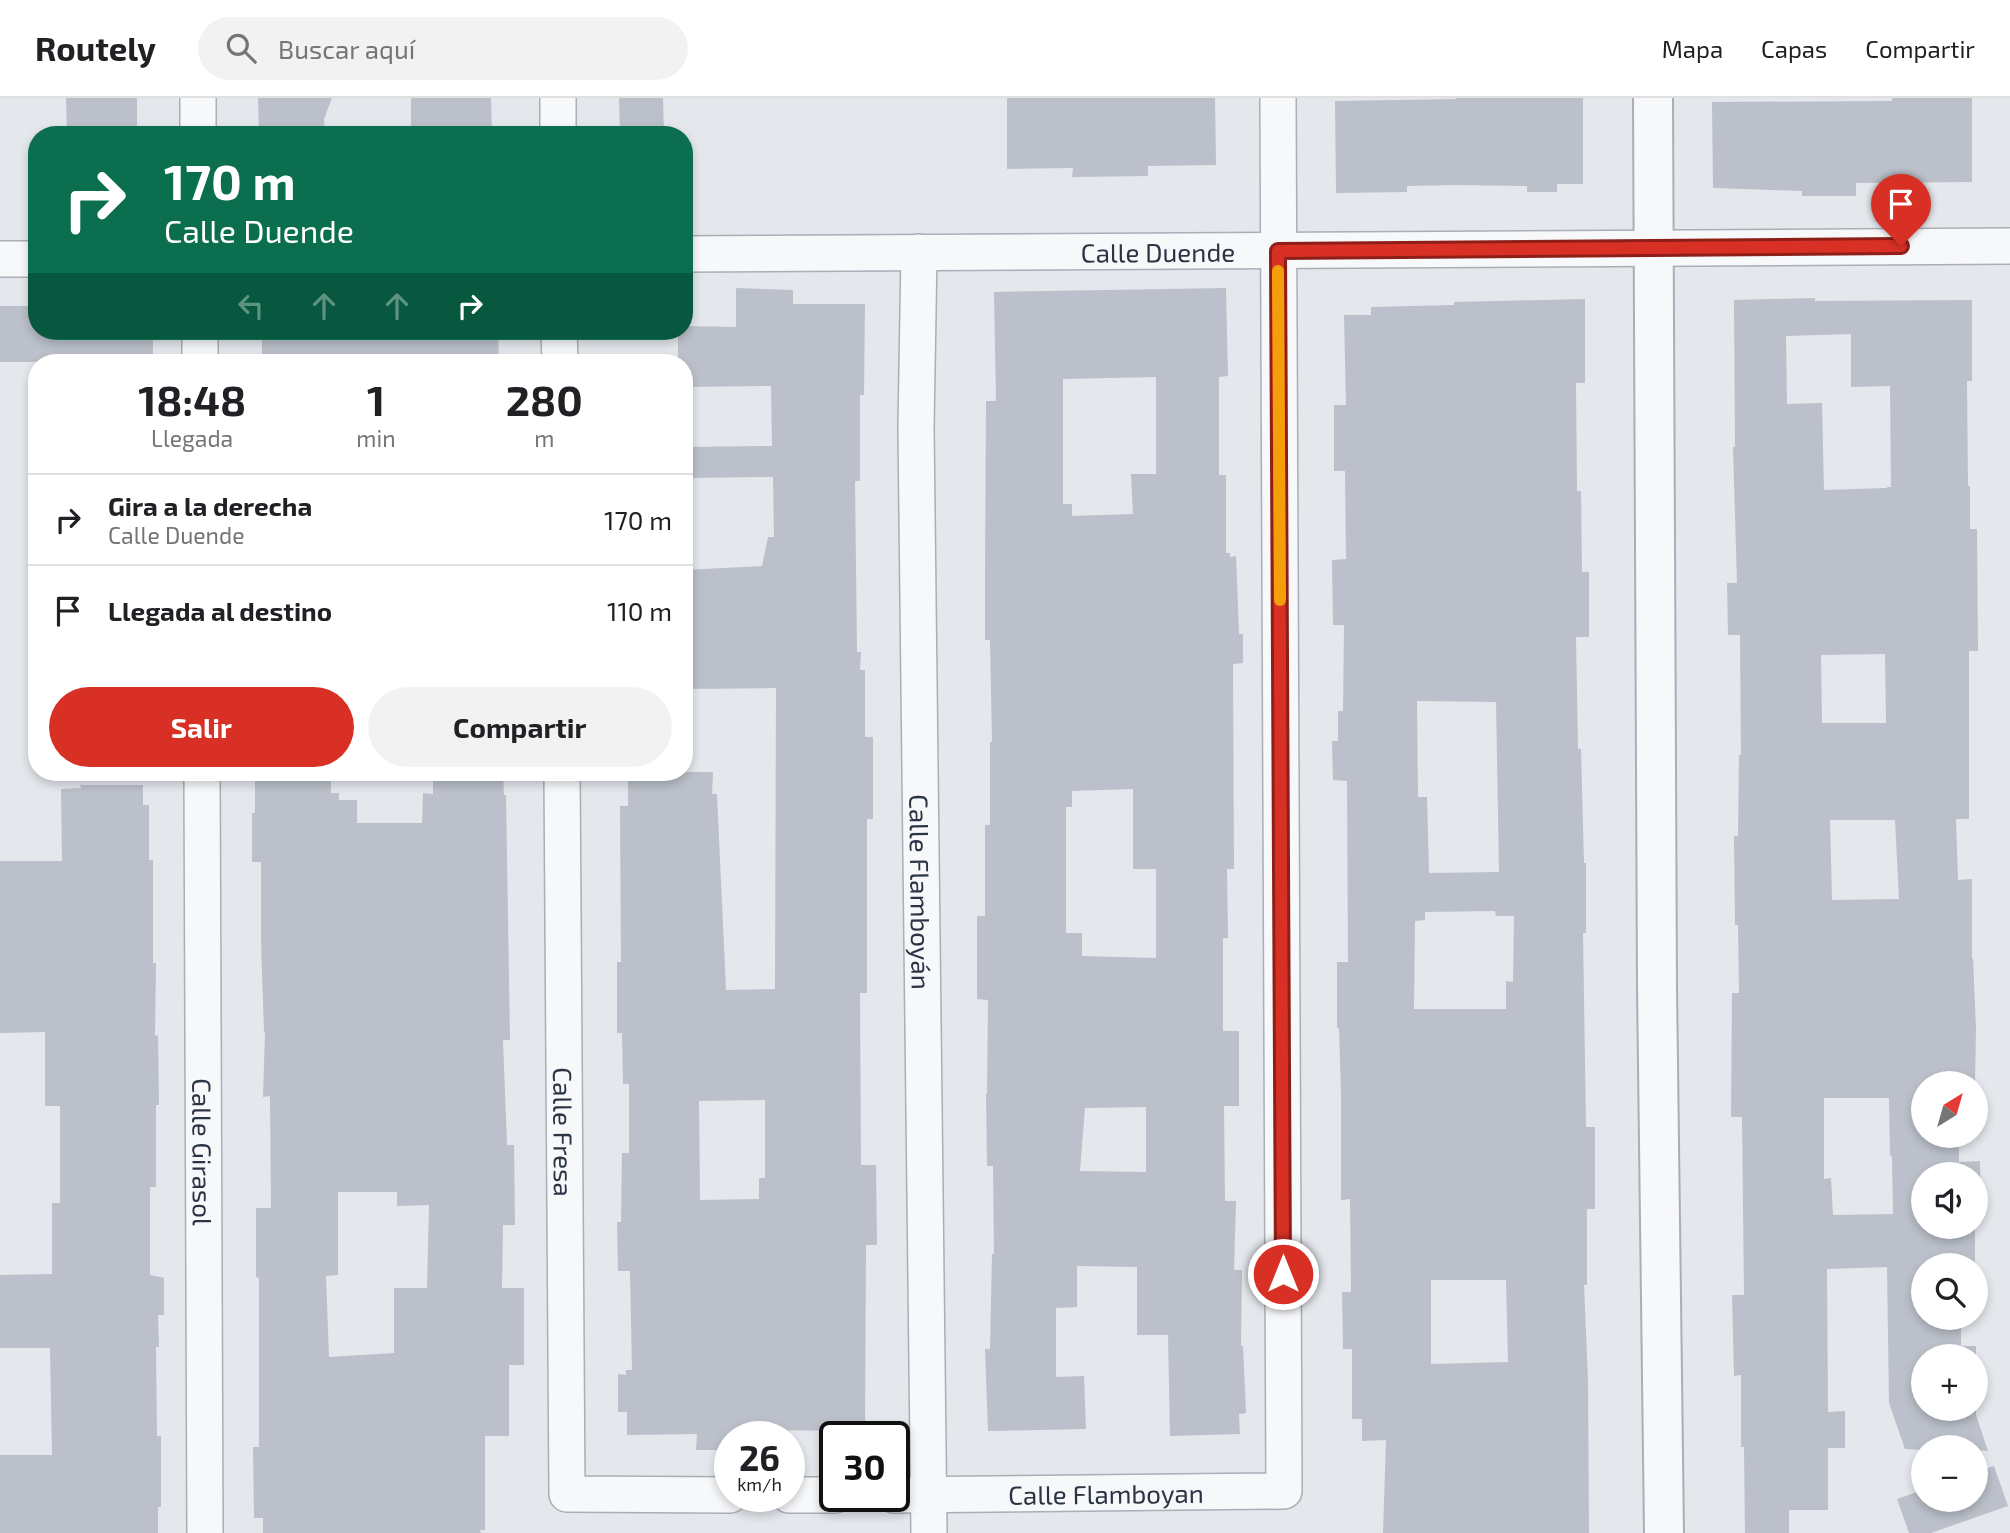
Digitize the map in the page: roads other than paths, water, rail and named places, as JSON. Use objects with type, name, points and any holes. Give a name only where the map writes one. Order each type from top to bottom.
[{"type":"street","points":[[198,98],[198,126]]},
{"type":"street","points":[[558,98],[558,126]]},
{"type":"street","points":[[1278,98],[1278,251]]},
{"type":"street","points":[[1653,98],[1657,973],[1664,1533]]},
{"type":"street","name":"Calle Duende","points":[[693,254],[2010,246]]},
{"type":"street","name":"Calle Flamboyan","points":[[910,1495],[1284,1492],[1278,251]]},
{"type":"street","name":"Calle Flamboyán","points":[[919,252],[916,428],[929,1533]]},
{"type":"street","points":[[0,260],[28,259]]},
{"type":"street","name":"Calle Girasol","points":[[202,781],[205,1533]]},
{"type":"street","name":"Calle Fresa","points":[[562,781],[567,1494],[714,1495]]}]
